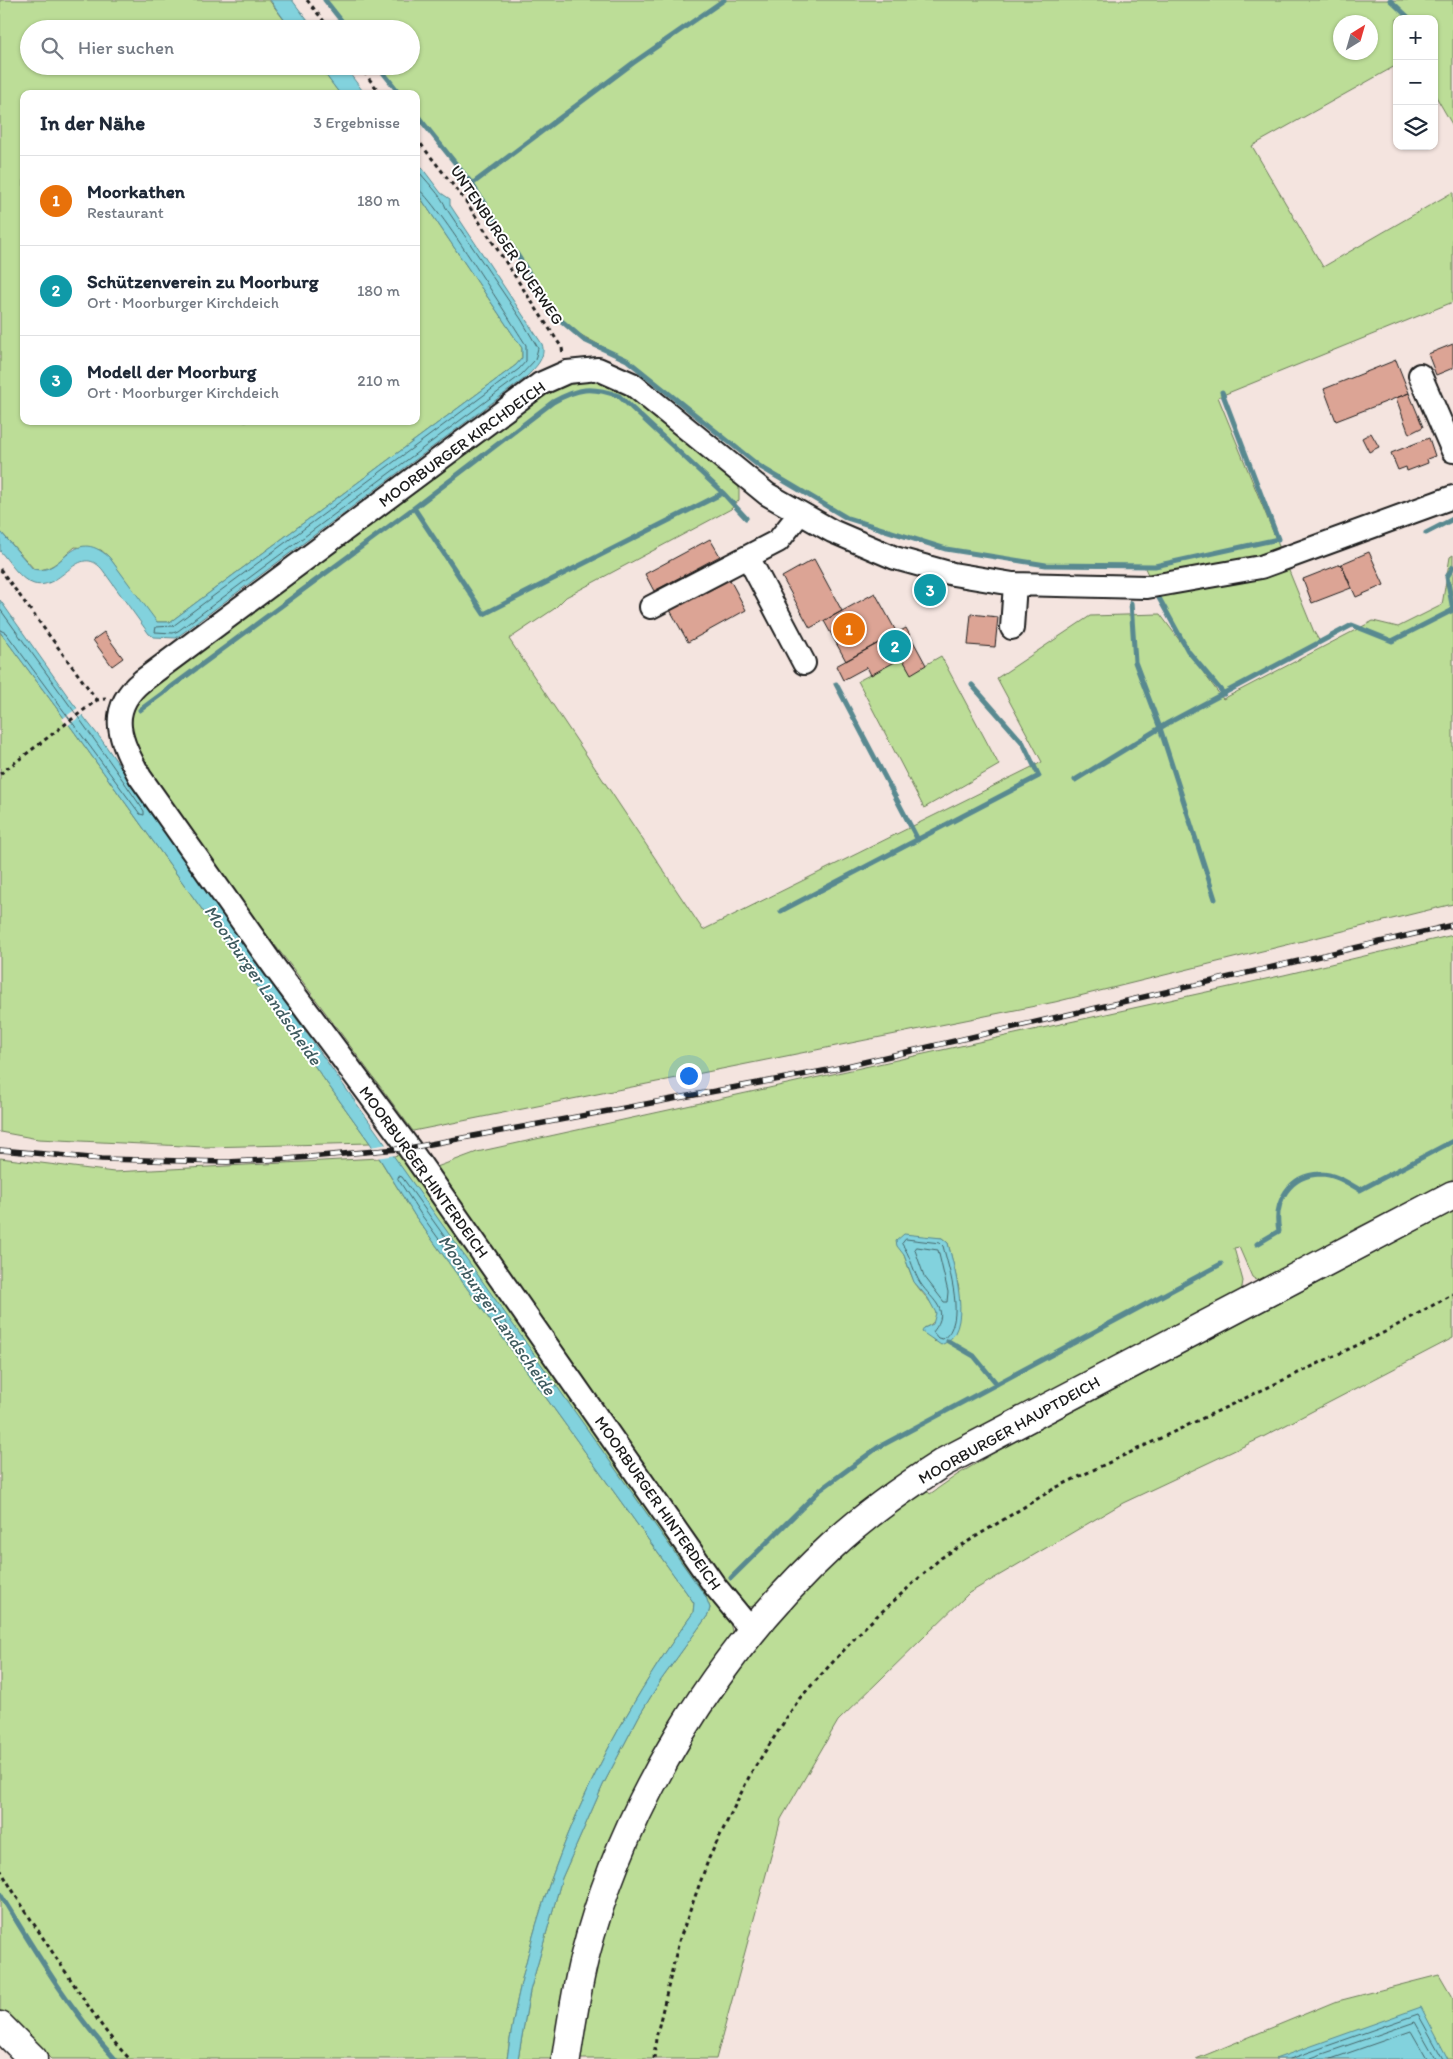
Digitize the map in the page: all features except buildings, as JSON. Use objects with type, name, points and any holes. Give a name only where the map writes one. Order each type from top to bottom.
[{"type":"main road","name":"MOORBURGER HAUPTDEICH","points":[[566,2059],[584,1959],[604,1895],[620,1852],[651,1788],[684,1728],[752,1631],[794,1583],[833,1545],[881,1506],[944,1462],[1453,1195]]},
{"type":"main road","points":[[0,2026],[33,2059]]},
{"type":"street","name":"MOORBURGER KIRCHDEICH","points":[[122,704],[130,692],[142,681],[540,384],[567,372],[598,369],[632,384],[767,494],[832,531],[896,558],[953,574],[1015,584],[1148,587],[1261,567],[1453,497]]},
{"type":"street","points":[[1420,375],[1453,451]]},
{"type":"street","points":[[652,608],[778,541],[800,513]]},
{"type":"street","points":[[748,557],[804,664]]},
{"type":"street","points":[[1012,628],[1015,584]]},
{"type":"street","name":"MOORBURGER HINTERDEICH","points":[[122,704],[119,717],[121,736],[130,760],[145,784],[275,968],[409,1148],[715,1586],[752,1631]]},
{"type":"path","points":[[307,0],[323,20]]},
{"type":"path","points":[[367,75],[378,90]]},
{"type":"path","name":"UNTENBURGER QUERWEG","points":[[420,143],[467,202],[552,332],[562,348],[567,372]]},
{"type":"path","points":[[0,569],[97,700],[0,774]]},
{"type":"path","points":[[654,2059],[656,2038],[679,1941],[713,1850],[751,1773],[800,1699],[865,1627],[940,1558],[1055,1488],[1385,1332],[1453,1294]]},
{"type":"path","points":[[0,1869],[37,1930],[118,2047],[130,2059]]},
{"type":"green space","points":[[0,0],[269,0],[284,20],[20,20],[20,75],[326,75],[337,90],[20,90],[20,425],[420,425],[420,197],[522,348],[522,358],[516,365],[170,622],[157,622],[150,615],[109,557],[101,550],[75,547],[51,566],[40,570],[34,569],[0,531]]},
{"type":"green space","points":[[325,0],[1453,0],[1453,126],[1438,100],[1438,15],[1393,15],[1393,67],[1252,146],[1323,267],[1453,192],[1453,302],[1218,397],[1314,632],[1320,642],[1225,693],[1188,651],[1144,566],[1046,565],[946,549],[847,518],[759,466],[627,360],[572,330],[557,317],[472,184],[420,119],[420,90],[397,90],[385,75],[420,75],[420,20],[341,20]]},
{"type":"green space","points":[[596,377],[633,393],[739,485],[739,500],[731,509],[566,597],[554,609],[509,639],[703,930],[1042,762],[997,678],[1090,616],[1160,614],[1223,699],[1373,621],[1398,627],[1442,605],[1450,557],[1453,555],[1453,904],[1055,1002],[413,1131],[294,970],[148,780],[132,751],[131,717],[137,702],[161,678],[542,393],[562,383]]},
{"type":"green space","points":[[0,632],[73,730],[370,1143],[205,1147],[38,1139],[0,1132]]},
{"type":"green space","points":[[941,656],[999,765],[924,808],[858,681],[902,658],[911,673]]},
{"type":"green space","points":[[1453,935],[1453,1179],[1347,1233],[1261,1283],[1252,1277],[1239,1247],[1234,1248],[1243,1281],[1241,1293],[926,1462],[762,1603],[750,1607],[740,1604],[434,1168],[477,1152],[1284,975]],"holes":[[[929,1238],[942,1238],[948,1243],[959,1289],[935,1342],[924,1328],[936,1318],[936,1312],[914,1281],[904,1255]]]},
{"type":"green space","points":[[403,1154],[728,1615],[732,1631],[729,1641],[675,1722],[556,2059],[518,2059],[530,1991],[562,1878],[603,1785],[639,1716],[661,1680],[708,1615],[710,1608],[706,1597],[393,1156]]},
{"type":"green space","points":[[0,1158],[114,1172],[379,1158],[415,1216],[694,1603],[693,1613],[658,1664],[626,1716],[572,1825],[550,1881],[532,1939],[518,1998],[507,2059],[51,2059],[0,2010]]},
{"type":"green space","points":[[1453,1212],[1453,1338],[1261,1438],[1123,1503],[969,1593],[838,1721],[781,1819],[716,2059],[574,2059],[613,1899],[663,1781],[755,1642],[874,1522],[924,1487],[930,1494],[992,1454]]},
{"type":"green space","points":[[1439,1975],[1453,1999],[1453,2059],[1196,2059],[1334,2002]]},
{"type":"water","points":[[270,0],[292,0],[307,20],[284,20]]},
{"type":"water","points":[[326,75],[351,75],[362,90],[337,90]]},
{"type":"water","points":[[420,165],[441,193],[450,199],[450,205],[542,344],[543,354],[539,363],[524,379],[176,638],[154,637],[149,634],[102,569],[93,562],[85,561],[77,564],[53,581],[44,584],[34,584],[24,579],[0,551],[0,531],[33,569],[44,569],[53,566],[76,548],[85,546],[96,548],[109,557],[157,622],[170,622],[516,365],[522,358],[522,348],[420,197]]},
{"type":"water","name":"Moorburger Landscheide","points":[[0,600],[72,702],[101,739],[223,915],[706,1597],[710,1608],[708,1615],[661,1680],[639,1716],[603,1785],[562,1878],[530,1991],[518,2059],[507,2059],[518,1998],[532,1939],[550,1881],[572,1825],[598,1770],[626,1716],[658,1664],[693,1613],[694,1603],[415,1216],[370,1143],[73,730],[0,632]]},
{"type":"water","points":[[904,1234],[942,1238],[948,1243],[960,1299],[960,1314],[957,1328],[951,1338],[941,1345],[922,1332],[924,1328],[933,1324],[936,1313],[928,1298],[914,1282],[904,1255],[897,1246],[896,1241]]},
{"type":"water","points":[[1421,2007],[1448,2059],[1275,2059]]},
{"type":"pier","points":[[79,707],[84,714],[67,726],[62,719]]},
{"type":"pier","points":[[388,1144],[396,1155],[376,1158],[370,1147]]},
{"type":"waterway","points":[[325,0],[341,20]]},
{"type":"waterway","points":[[420,119],[472,184],[633,63],[724,0]]},
{"type":"waterway","points":[[1390,0],[1406,15]]},
{"type":"waterway","points":[[385,75],[397,90]]},
{"type":"waterway","points":[[472,184],[557,317],[584,340],[627,360],[759,466],[847,518],[946,549],[1046,565],[1155,566],[1278,539],[1222,392]]},
{"type":"waterway","points":[[140,710],[414,508],[553,402],[577,391],[592,390],[619,396],[723,493],[484,614],[414,508]]},
{"type":"waterway","points":[[723,493],[746,518]]},
{"type":"waterway","points":[[1426,533],[1453,519]]},
{"type":"waterway","points":[[1075,780],[1168,723],[1352,625],[1392,641],[1453,610],[1447,577],[1453,567]]},
{"type":"waterway","points":[[1159,598],[1188,651],[1224,694]]},
{"type":"waterway","points":[[1131,603],[1135,662],[1160,728],[1215,899]]},
{"type":"waterway","points":[[836,684],[918,840]]},
{"type":"waterway","points":[[781,911],[1039,776],[1023,743],[972,685]]},
{"type":"waterway","points":[[1257,1244],[1279,1231],[1278,1220],[1281,1200],[1292,1185],[1300,1179],[1326,1174],[1341,1179],[1360,1190],[1453,1141]]},
{"type":"waterway","points":[[731,1578],[820,1490],[877,1448],[1221,1264]]},
{"type":"waterway","points":[[948,1341],[974,1356],[997,1384]]},
{"type":"waterway","points":[[0,1894],[68,2000],[115,2059]]},
{"type":"railway","points":[[0,1150],[102,1159],[227,1162],[287,1159],[409,1148],[834,1069],[1453,925]]},
{"type":"place","name":"Modell der Moorburg","points":[[930,590]]},
{"type":"place","name":"Moorkathen","points":[[849,629]]},
{"type":"place","name":"Schützenverein zu Moorburg","points":[[895,646]]}]
